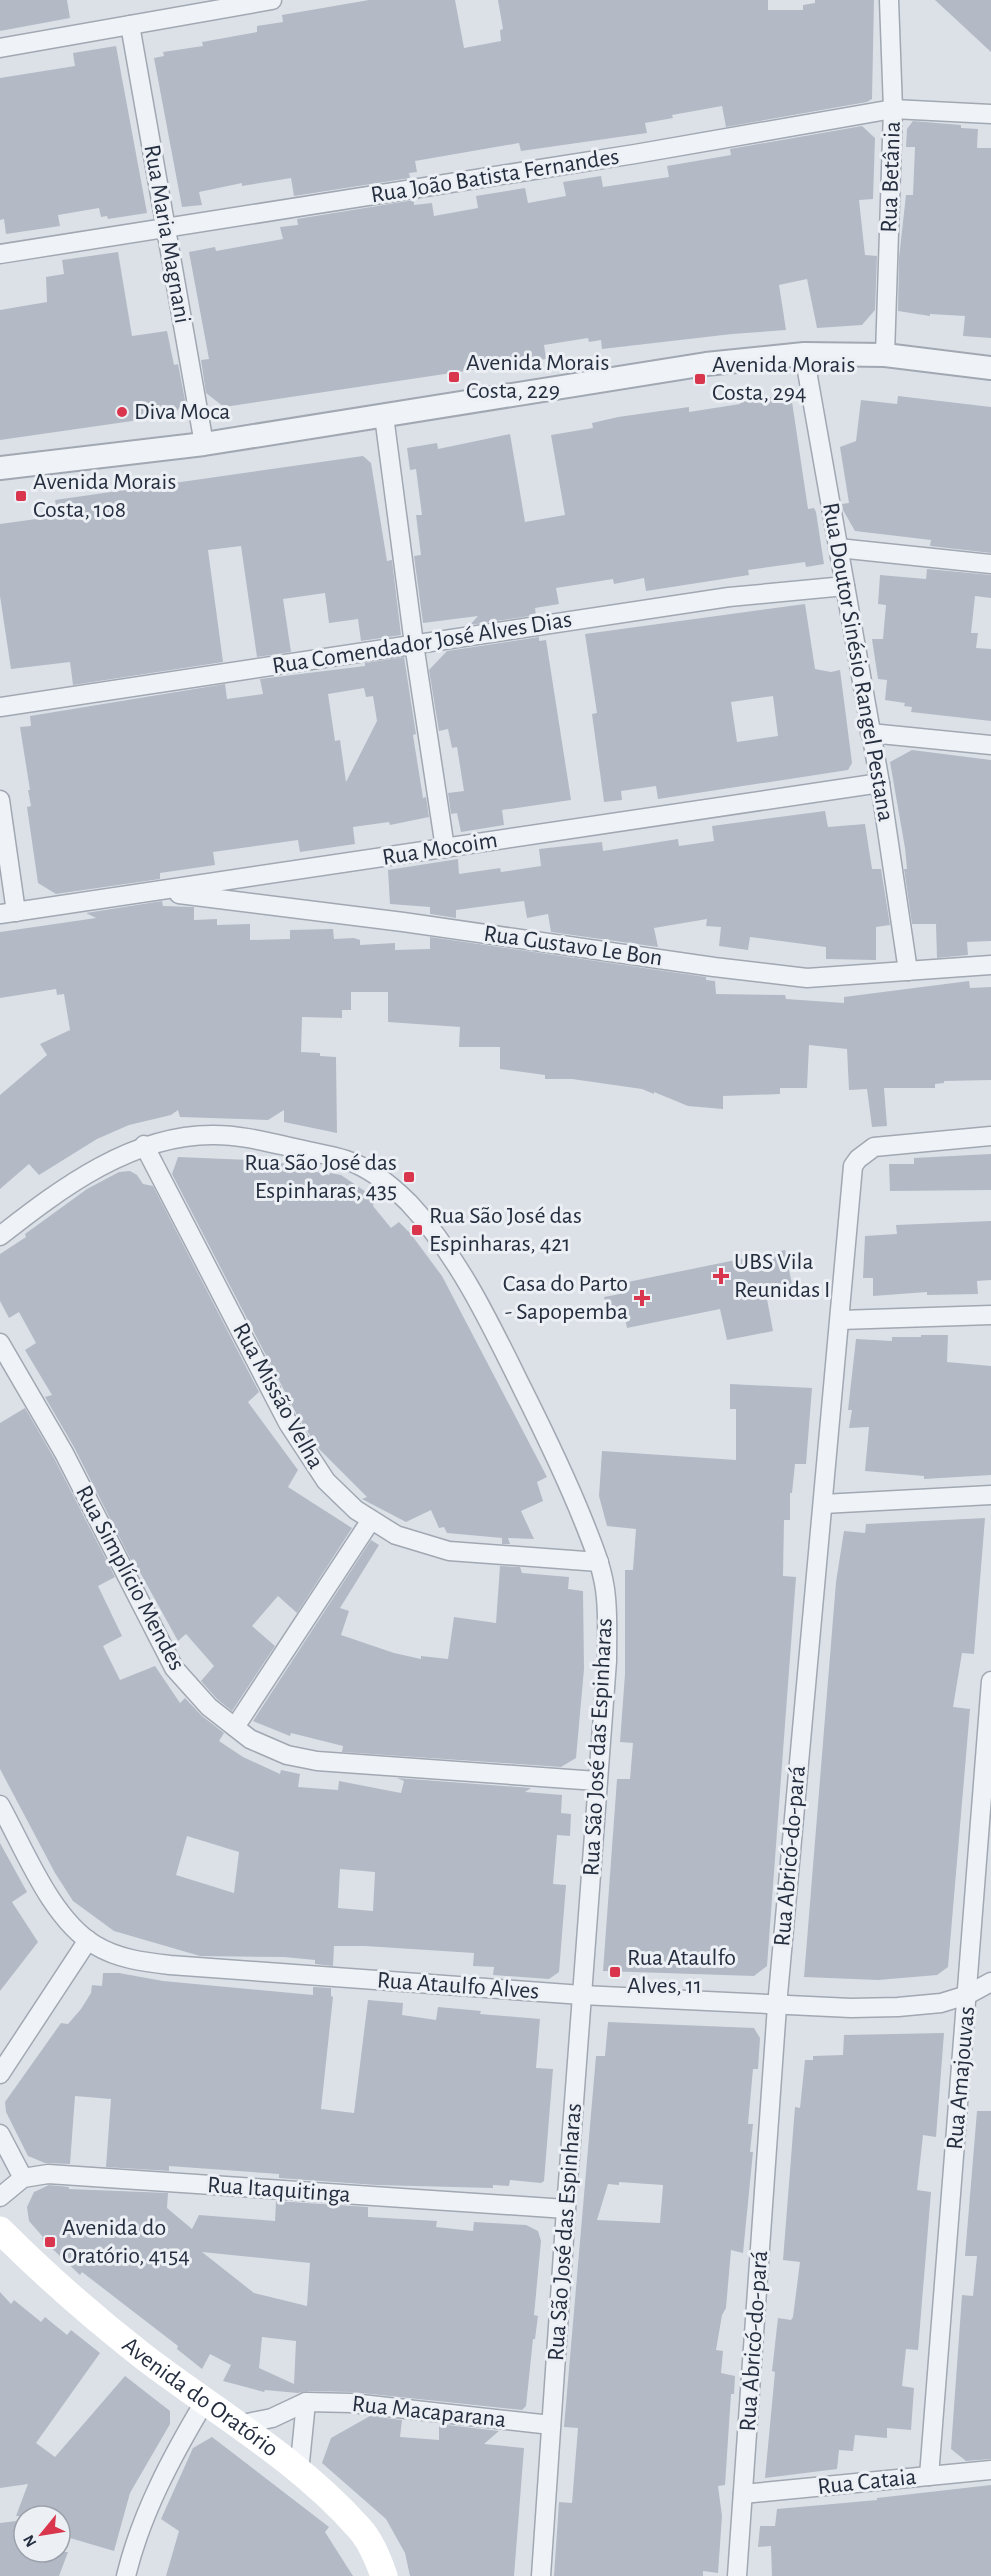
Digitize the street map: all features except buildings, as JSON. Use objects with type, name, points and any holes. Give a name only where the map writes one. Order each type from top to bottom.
[{"type":"main road","name":"Avenida do Oratório","points":[[0,2230],[88,2311],[299,2472],[360,2529],[376,2554],[384,2576]]},
{"type":"street","points":[[0,48],[272,0]]},
{"type":"street","name":"Rua Betânia","points":[[885,355],[893,109],[889,0]]},
{"type":"street","name":"Rua Maria Magnani","points":[[130,25],[204,444]]},
{"type":"street","name":"Rua João Batista Fernandes","points":[[0,254],[635,154],[893,109],[991,114]]},
{"type":"street","points":[[0,468],[204,444],[706,364],[804,354],[885,355],[991,368]]},
{"type":"street","name":"Rua Doutor Sinésio Rangel Pestana","points":[[804,354],[880,783],[908,971]]},
{"type":"street","points":[[384,416],[414,644],[445,848]]},
{"type":"street","points":[[838,548],[991,564]]},
{"type":"street","name":"Rua Comendador José Alves Dias","points":[[0,707],[729,597],[845,586]]},
{"type":"street","points":[[870,734],[991,745]]},
{"type":"street","name":"Rua Mocoim","points":[[8,913],[880,783]]},
{"type":"street","points":[[0,800],[8,913]]},
{"type":"street","name":"Rua Gustavo Le Bon","points":[[156,891],[403,922],[714,967],[807,978],[991,965]]},
{"type":"street","name":"Rua São José das Espinharas","points":[[0,1236],[82,1179],[144,1145],[181,1137],[214,1135],[254,1139],[347,1160],[385,1181],[410,1204],[465,1280],[504,1352],[565,1475],[599,1562],[606,1597],[607,1661],[541,2576]]},
{"type":"street","name":"Rua Abricó-do-pará","points":[[736,2576],[777,2006],[853,1166],[858,1159],[874,1148],[991,1136]]},
{"type":"street","name":"Rua Missão Velha","points":[[144,1145],[288,1423],[326,1481],[356,1510],[396,1535],[449,1551],[599,1562]]},
{"type":"street","points":[[840,1320],[991,1315]]},
{"type":"street","name":"Rua Simplício Mendes","points":[[0,1343],[64,1454],[174,1668],[209,1707],[250,1739],[287,1755],[317,1761],[597,1781]]},
{"type":"street","points":[[823,1504],[991,1496]]},
{"type":"street","points":[[235,1727],[371,1520]]},
{"type":"street","name":"Rua Amajouvas","points":[[929,2476],[991,1681]]},
{"type":"street","name":"Rua Ataulfo Alves","points":[[0,1805],[62,1914],[88,1940],[113,1954],[133,1960],[170,1965],[582,1995],[777,2006],[898,2007],[941,2003],[967,1995],[991,1982]]},
{"type":"street","points":[[0,2074],[88,1940]]},
{"type":"street","points":[[0,2134],[23,2178],[0,2197]]},
{"type":"street","name":"Rua Itaquitinga","points":[[23,2178],[48,2174],[566,2209]]},
{"type":"street","points":[[126,2576],[133,2547],[158,2487],[205,2401]]},
{"type":"street","points":[[299,2472],[306,2402]]},
{"type":"street","name":"Rua Macaparana","points":[[238,2425],[272,2418],[306,2402],[352,2403],[551,2425]]},
{"type":"street","name":"Rua Cataia","points":[[743,2494],[991,2470]]},
{"type":"place","name":"Avenida Morais Costa, 229","points":[[454,377]]},
{"type":"place","name":"Avenida Morais Costa, 294","points":[[700,379]]},
{"type":"place","name":"Diva Moca","points":[[122,412]]},
{"type":"place","name":"Avenida Morais Costa, 108","points":[[21,496]]},
{"type":"place","name":"Rua São José das Espinharas, 435","points":[[409,1177]]},
{"type":"place","name":"Rua São José das Espinharas, 421","points":[[417,1230]]},
{"type":"place","name":"UBS Vila Reunidas I","points":[[721,1276]]},
{"type":"place","name":"Casa do Parto - Sapopemba","points":[[642,1298]]},
{"type":"place","name":"Rua Ataulfo Alves, 11","points":[[615,1972]]},
{"type":"place","name":"Avenida do Oratório, 4154","points":[[50,2242]]}]
